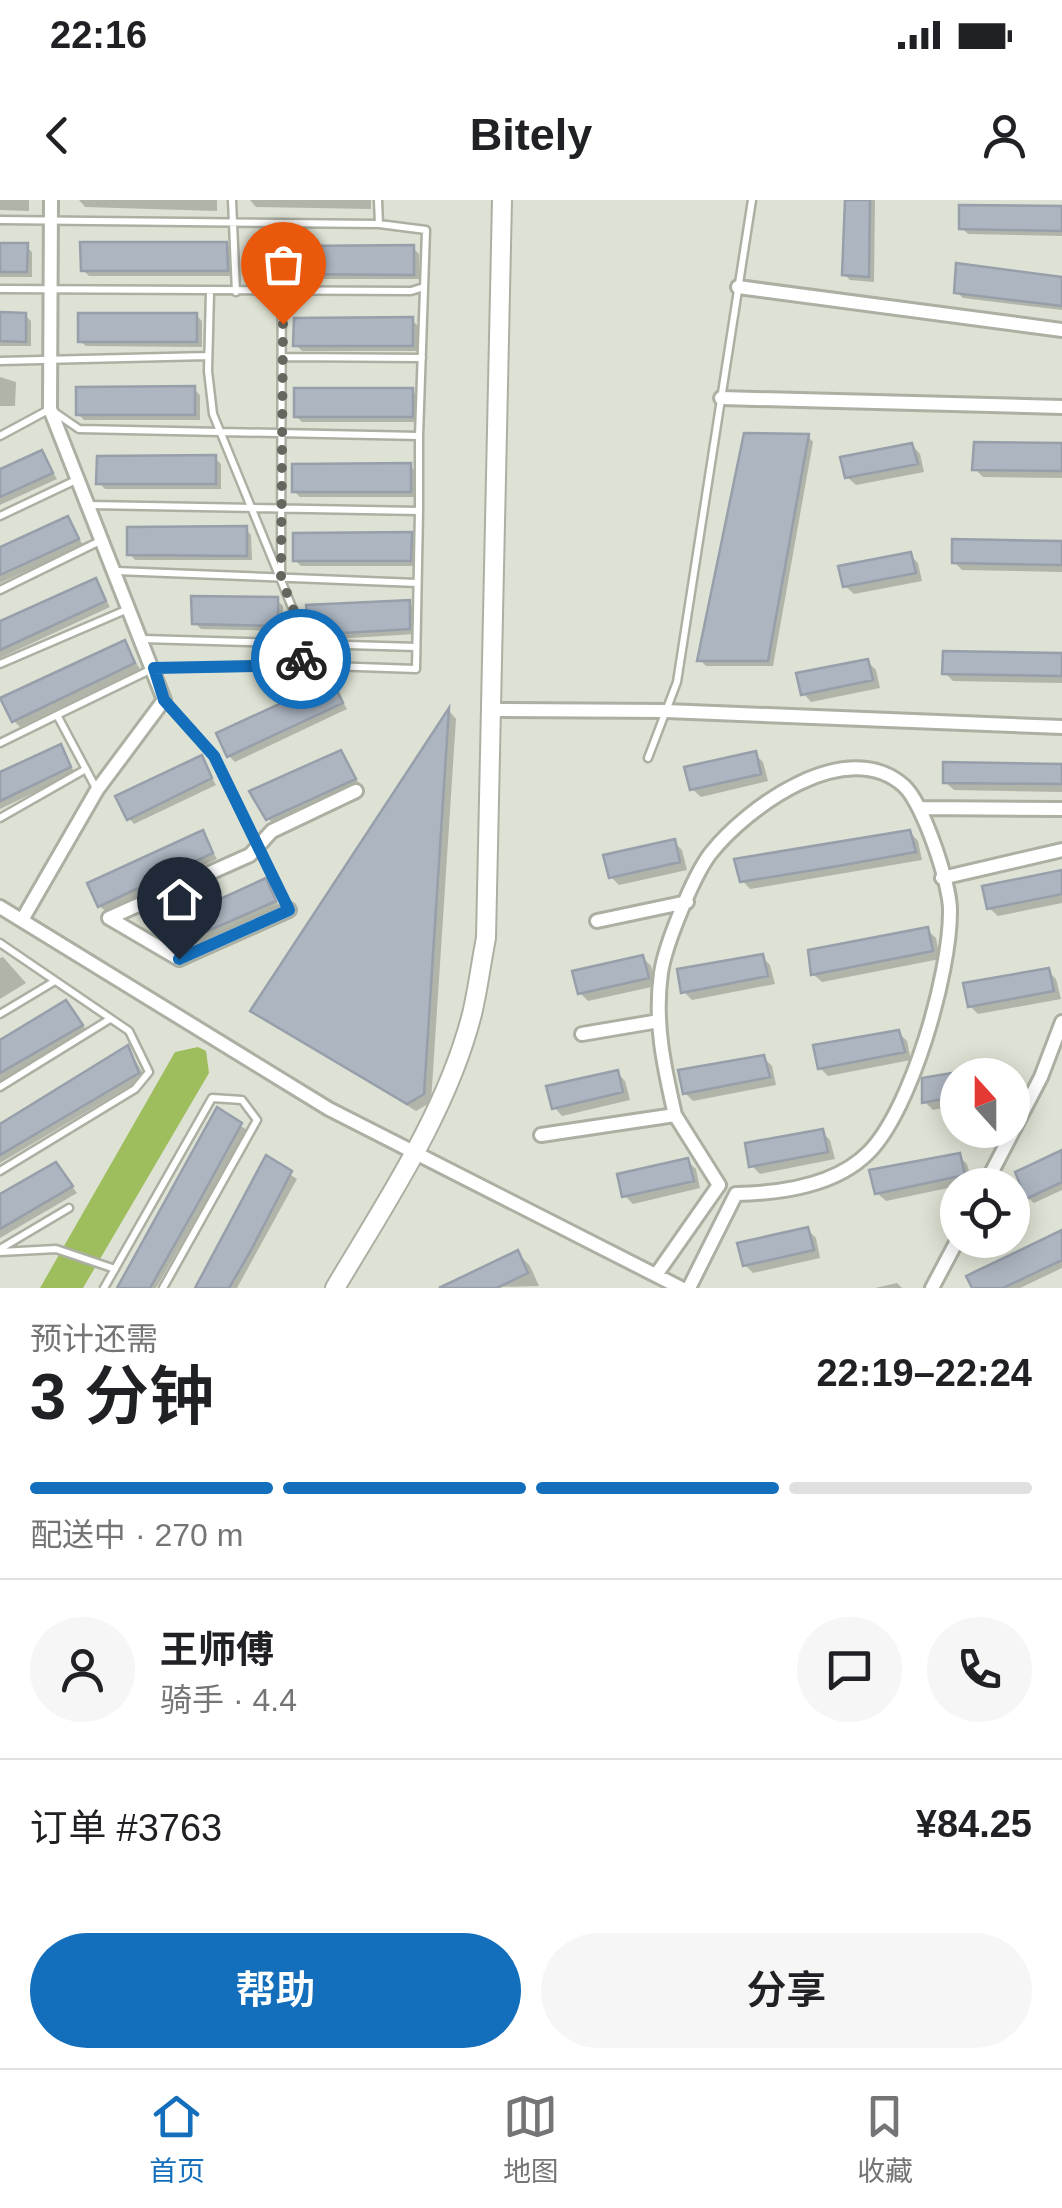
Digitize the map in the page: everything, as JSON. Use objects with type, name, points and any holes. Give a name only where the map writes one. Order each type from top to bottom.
[{"type":"street","points":[[22,920],[97,790],[164,700],[143,638],[50,410],[51,200]]},
{"type":"street","points":[[335,1288],[414,1152],[472,1015],[486,938],[502,200]]},
{"type":"street","points":[[738,287],[1062,330]]},
{"type":"street","points":[[721,398],[1062,408]]},
{"type":"street","points":[[493,710],[666,711],[1062,727]]},
{"type":"street","points":[[656,1276],[718,1185],[676,1114],[658,1039],[661,970],[687,902],[709,856],[751,814],[790,788],[840,767],[874,769],[904,786],[929,823],[951,907],[946,967],[896,1114],[869,1152],[830,1180],[736,1194],[689,1288]]},
{"type":"street","points":[[289,910],[179,959],[109,918],[250,855],[272,830],[356,791]]},
{"type":"street","points":[[919,808],[1062,809]]},
{"type":"street","points":[[942,878],[1062,850]]},
{"type":"street","points":[[596,921],[687,902]]},
{"type":"street","points":[[0,906],[330,1108],[681,1288]]},
{"type":"street","points":[[582,1034],[659,1022]]},
{"type":"street","points":[[995,1168],[1041,1077],[1062,1022]]},
{"type":"street","points":[[541,1135],[676,1114]]},
{"type":"street","points":[[932,1288],[948,1258]]},
{"type":"lane","points":[[232,200],[236,292]]},
{"type":"lane","points":[[378,200],[379,224]]},
{"type":"lane","points":[[648,758],[677,682],[752,200]]},
{"type":"lane","points":[[0,220],[379,224],[426,230],[416,670],[302,665],[154,668],[2,742],[0,732]]},
{"type":"lane","points":[[281,578],[282,223]]},
{"type":"lane","points":[[0,289],[282,292],[411,291],[424,287]]},
{"type":"lane","points":[[210,292],[208,356],[213,414],[296,616],[302,665]]},
{"type":"lane","points":[[0,361],[208,356]]},
{"type":"lane","points":[[283,357],[422,358]]},
{"type":"lane","points":[[0,436],[50,410],[79,429],[419,436]]},
{"type":"lane","points":[[0,516],[78,479]]},
{"type":"lane","points":[[88,505],[418,511]]},
{"type":"lane","points":[[0,590],[103,539]]},
{"type":"lane","points":[[116,571],[417,584]]},
{"type":"lane","points":[[0,664],[131,608]]},
{"type":"lane","points":[[143,638],[416,647]]},
{"type":"lane","points":[[164,700],[214,756],[289,910]]},
{"type":"lane","points":[[56,715],[97,790]]},
{"type":"lane","points":[[0,818],[86,770]]},
{"type":"lane","points":[[0,942],[128,1031],[149,1072],[134,1089],[0,1171]]},
{"type":"lane","points":[[0,1014],[55,980]]},
{"type":"lane","points":[[0,1087],[110,1018]]},
{"type":"lane","points":[[104,1288],[111,1268],[212,1098],[242,1100],[258,1120],[163,1288]]},
{"type":"lane","points":[[0,1250],[69,1208]]},
{"type":"lane","points":[[0,1250],[56,1249],[111,1268]]},
{"type":"shaded area","points":[[198,1047],[206,1051],[209,1073],[83,1288],[40,1288],[175,1052]]},
{"type":"building","points":[[845,200],[870,200],[869,277],[842,275]]},
{"type":"building","points":[[959,205],[1062,206],[1062,231],[959,229]]},
{"type":"building","points":[[80,242],[227,242],[228,271],[81,271]]},
{"type":"building","points":[[0,243],[28,243],[27,272],[0,272]]},
{"type":"building","points":[[414,245],[414,275],[294,274],[295,246]]},
{"type":"building","points":[[956,263],[1062,277],[1062,306],[954,293]]},
{"type":"building","points":[[0,312],[26,313],[26,342],[0,341]]},
{"type":"building","points":[[78,313],[197,313],[197,342],[78,342]]},
{"type":"building","points":[[413,317],[413,346],[293,346],[294,318]]},
{"type":"building","points":[[195,386],[195,415],[76,415],[76,387]]},
{"type":"building","points":[[294,388],[413,388],[413,417],[294,417]]},
{"type":"building","points":[[744,433],[809,434],[768,661],[697,661]]},
{"type":"building","points":[[974,442],[1062,443],[1062,471],[972,470]]},
{"type":"building","points":[[912,443],[918,464],[845,478],[840,457]]},
{"type":"building","points":[[42,450],[53,473],[0,497],[0,469]]},
{"type":"building","points":[[216,455],[216,484],[96,484],[97,456]]},
{"type":"building","points":[[411,463],[411,492],[292,492],[292,464]]},
{"type":"building","points":[[68,516],[79,539],[0,575],[0,547]]},
{"type":"building","points":[[247,526],[247,556],[127,555],[127,527]]},
{"type":"building","points":[[412,532],[411,561],[293,561],[293,533]]},
{"type":"building","points":[[952,539],[1062,541],[1062,565],[952,563]]},
{"type":"building","points":[[911,552],[916,573],[843,587],[838,566]]},
{"type":"building","points":[[96,578],[106,601],[0,650],[0,621]]},
{"type":"building","points":[[191,596],[278,597],[278,626],[192,624]]},
{"type":"building","points":[[410,600],[410,629],[310,635],[306,605]]},
{"type":"building","points":[[125,640],[135,663],[12,722],[0,698]]},
{"type":"building","points":[[943,651],[1062,653],[1062,676],[942,674]]},
{"type":"building","points":[[868,659],[873,680],[801,695],[796,673]]},
{"type":"building","points":[[332,680],[343,703],[227,757],[216,733]]},
{"type":"building","points":[[449,708],[424,1094],[407,1104],[250,1011]]},
{"type":"building","points":[[61,744],[71,767],[0,801],[0,772]]},
{"type":"building","points":[[341,750],[356,779],[266,820],[249,791]]},
{"type":"building","points":[[756,751],[761,774],[690,790],[684,767]]},
{"type":"building","points":[[202,755],[212,778],[127,820],[115,796]]},
{"type":"building","points":[[943,762],[1062,764],[1062,784],[943,783]]},
{"type":"building","points":[[203,830],[213,853],[98,907],[87,883]]},
{"type":"building","points":[[910,830],[916,852],[838,866],[740,882],[734,859]]},
{"type":"building","points":[[675,839],[680,862],[609,878],[603,855]]},
{"type":"building","points":[[1062,870],[1062,894],[987,909],[982,886]]},
{"type":"building","points":[[266,878],[276,901],[176,945],[165,924]]},
{"type":"building","points":[[928,927],[933,951],[811,975],[808,950]]},
{"type":"building","points":[[763,954],[768,976],[681,993],[677,969]]},
{"type":"building","points":[[643,955],[649,978],[578,994],[572,971]]},
{"type":"building","points":[[1049,968],[1054,991],[968,1007],[963,983]]},
{"type":"building","points":[[66,1000],[83,1025],[0,1073],[0,1040]]},
{"type":"building","points":[[899,1030],[905,1052],[818,1069],[813,1045]]},
{"type":"building","points":[[128,1045],[139,1073],[0,1155],[0,1124]]},
{"type":"building","points":[[764,1055],[770,1077],[683,1094],[678,1070]]},
{"type":"building","points":[[618,1070],[623,1092],[552,1109],[546,1086]]},
{"type":"building","points":[[940,1075],[940,1100],[922,1103],[922,1078]]},
{"type":"building","points":[[217,1107],[242,1123],[197,1205],[150,1288],[117,1288]]},
{"type":"building","points":[[823,1129],[828,1152],[749,1167],[745,1143]]},
{"type":"building","points":[[1062,1150],[1062,1182],[1030,1197],[1030,1168],[1024,1168]]},
{"type":"building","points":[[960,1153],[963,1168],[940,1168],[940,1180],[875,1194],[869,1170]]},
{"type":"building","points":[[266,1155],[292,1171],[250,1252],[229,1288],[195,1288]]},
{"type":"building","points":[[688,1158],[694,1181],[622,1197],[617,1174]]},
{"type":"building","points":[[56,1162],[73,1186],[0,1229],[0,1194]]},
{"type":"building","points":[[808,1227],[814,1250],[743,1266],[737,1243]]},
{"type":"building","points":[[1062,1230],[1062,1260],[1003,1288],[972,1288],[966,1276],[1004,1258],[1030,1258],[1030,1245]]},
{"type":"building","points":[[518,1250],[528,1273],[497,1288],[439,1288]]},
{"type":"way so far","points":[[283,324],[281,578],[296,616],[301,659]]},
{"type":"route","points":[[179,959],[289,910],[214,756],[164,700],[154,668],[302,665],[301,659]]}]
